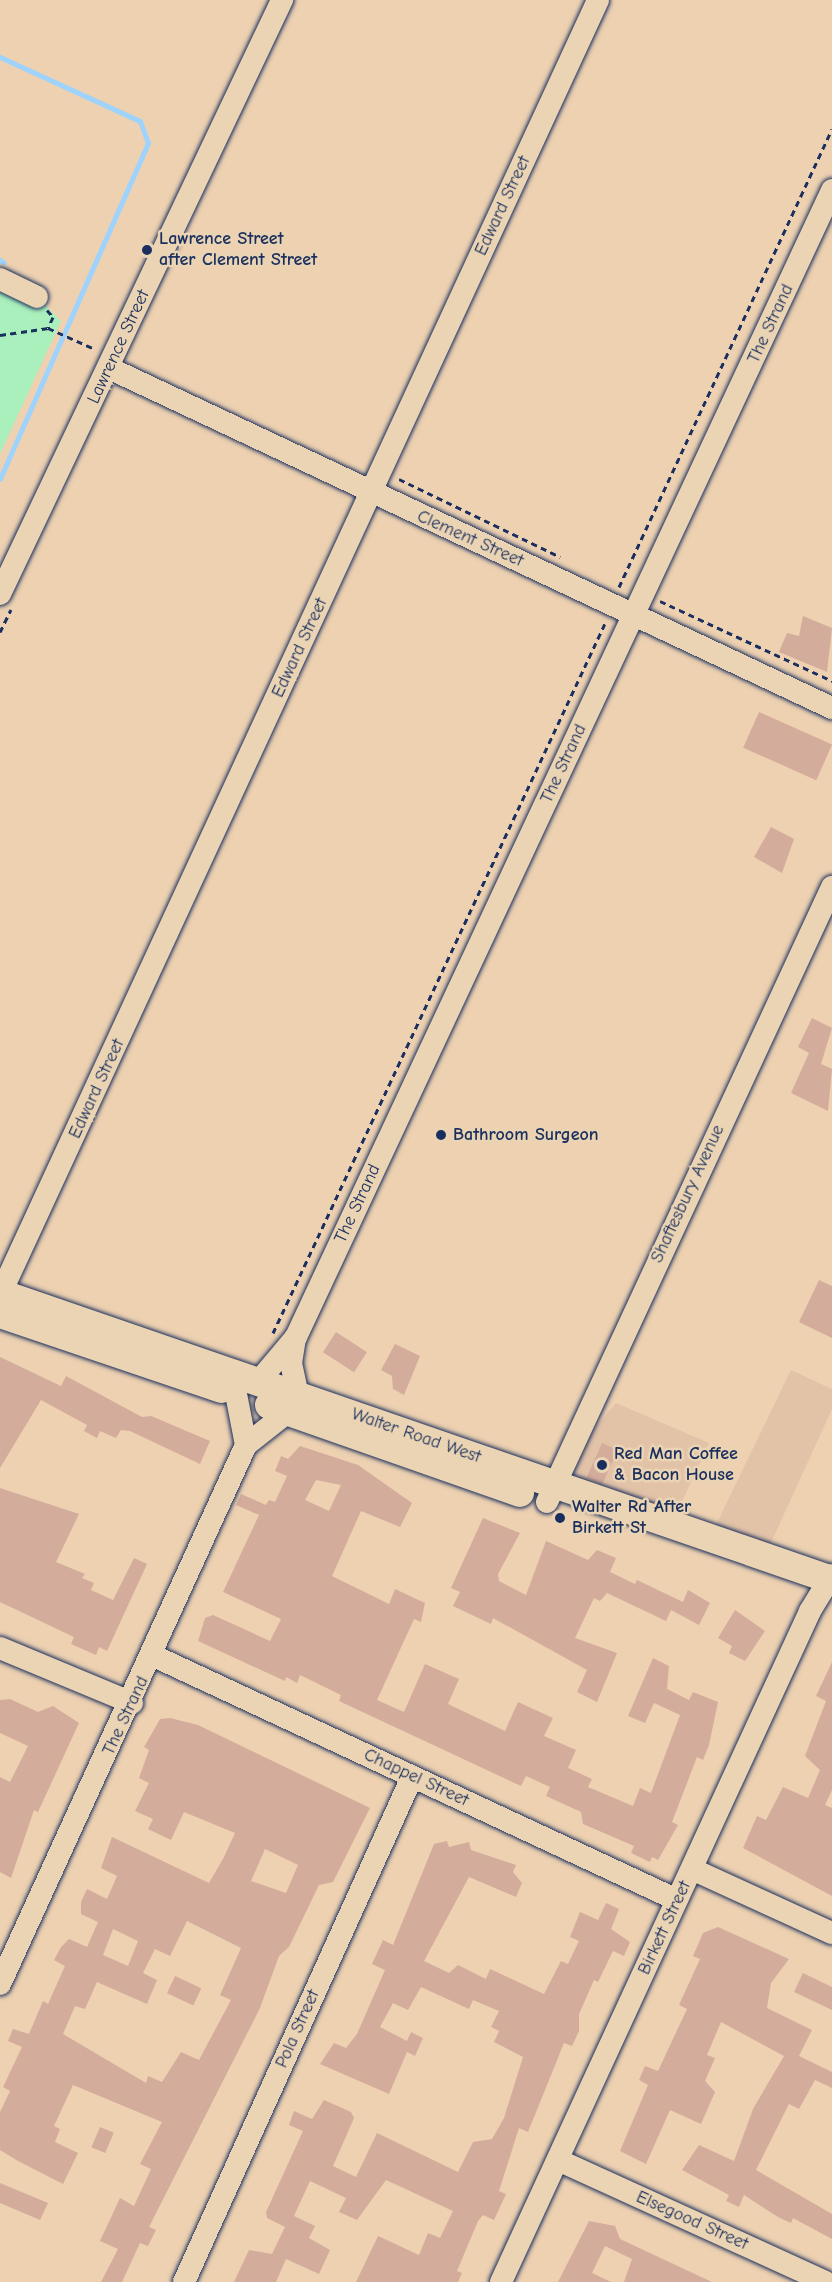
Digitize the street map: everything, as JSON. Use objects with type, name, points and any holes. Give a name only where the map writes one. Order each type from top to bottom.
[{"type":"main road","name":"Walter Road West","points":[[0,1294],[247,1388]]},
{"type":"main road","name":"Walter Road West","points":[[0,1314],[293,1403],[550,1493],[829,1586]]},
{"type":"street","name":"Lawrence Street","points":[[0,594],[112,363],[282,0]]},
{"type":"street","name":"Edward Street","points":[[0,1294],[598,0]]},
{"type":"street","name":"The Strand","points":[[0,1984],[154,1656],[246,1445],[293,1403],[291,1363],[296,1337],[832,190]]},
{"type":"street","points":[[0,279],[38,297]]},
{"type":"street","name":"Clement Street","points":[[112,363],[371,494],[639,604],[832,708]]},
{"type":"street","name":"Shaftesbury Avenue","points":[[550,1493],[832,887]]},
{"type":"street","name":"The Strand","points":[[247,1388],[296,1337]]},
{"type":"street","points":[[246,1445],[247,1388]]},
{"type":"street","name":"Birkett Street","points":[[501,2282],[677,1900],[829,1586]]},
{"type":"street","points":[[0,1648],[132,1703]]},
{"type":"street","name":"Chappel Street","points":[[154,1656],[677,1900]]},
{"type":"street","name":"Pola Street","points":[[184,2282],[412,1777]]},
{"type":"street","points":[[692,1869],[832,1933]]},
{"type":"street","name":"Elsegood Street","points":[[558,2160],[826,2282]]},
{"type":"path","points":[[267,1345],[832,129]]},
{"type":"path","points":[[0,335],[48,328]]},
{"type":"path","points":[[54,331],[112,363]]},
{"type":"path","points":[[381,472],[567,560]]},
{"type":"path","points":[[609,580],[616,595],[832,681]]},
{"type":"shaded area","points":[[791,1370],[832,1389],[832,1409],[770,1545],[715,1527]]},
{"type":"shaded area","points":[[616,1403],[709,1443],[677,1512],[559,1471]]},
{"type":"green space","points":[[0,279],[37,297],[61,321],[0,454]]},
{"type":"building","points":[[803,616],[832,628],[827,672],[779,652],[787,633],[799,636]]},
{"type":"building","points":[[759,712],[832,745],[816,780],[743,748]]},
{"type":"building","points":[[771,827],[794,839],[782,873],[754,857]]},
{"type":"building","points":[[812,1018],[832,1028],[821,1064],[832,1069],[828,1111],[791,1093],[809,1053],[798,1047]]},
{"type":"building","points":[[819,1280],[832,1286],[832,1338],[799,1322]]},
{"type":"building","points":[[336,1332],[367,1352],[354,1372],[323,1352]]},
{"type":"building","points":[[395,1344],[420,1356],[404,1395],[393,1389],[392,1376],[381,1370]]},
{"type":"building","points":[[0,1357],[61,1386],[66,1376],[142,1417],[151,1416],[210,1441],[200,1464],[130,1431],[121,1430],[116,1438],[100,1431],[97,1438],[84,1431],[87,1425],[41,1400],[0,1468]]},
{"type":"building","name":"Red Man Coffee & Bacon House","points":[[602,1443],[618,1450],[602,1485],[587,1478]]},
{"type":"building","points":[[300,1446],[358,1465],[412,1503],[400,1527],[361,1511],[332,1576],[389,1604],[395,1589],[425,1603],[421,1622],[414,1619],[377,1700],[404,1712],[425,1664],[459,1679],[448,1704],[505,1731],[518,1702],[553,1718],[544,1736],[576,1750],[568,1768],[592,1779],[588,1787],[633,1806],[640,1788],[651,1793],[680,1715],[654,1703],[645,1723],[628,1716],[653,1658],[669,1666],[667,1689],[689,1700],[693,1692],[718,1702],[709,1745],[703,1760],[697,1757],[672,1822],[678,1825],[658,1860],[652,1857],[650,1862],[631,1853],[634,1846],[583,1824],[581,1812],[546,1796],[550,1787],[526,1776],[521,1786],[339,1701],[341,1695],[300,1675],[297,1683],[286,1677],[285,1681],[198,1641],[205,1618],[213,1615],[270,1641],[281,1619],[223,1592],[259,1515],[236,1505],[241,1494],[266,1505],[269,1500],[275,1502],[287,1476],[275,1471],[281,1456],[288,1459]],"holes":[[[316,1480],[341,1485],[329,1511],[305,1500]]]},
{"type":"building","points":[[0,1488],[79,1514],[56,1562],[85,1574],[82,1578],[94,1583],[91,1590],[113,1600],[134,1558],[147,1564],[107,1651],[99,1647],[96,1655],[71,1644],[74,1637],[0,1602]]},
{"type":"building","points":[[483,1518],[520,1533],[498,1574],[499,1581],[526,1595],[546,1541],[588,1560],[597,1550],[616,1558],[610,1572],[635,1584],[637,1580],[683,1602],[688,1590],[710,1603],[699,1625],[671,1610],[666,1621],[607,1593],[600,1601],[594,1598],[575,1638],[617,1653],[597,1702],[577,1692],[587,1670],[493,1618],[491,1624],[453,1606],[460,1592],[451,1588]]},
{"type":"building","points":[[735,1610],[765,1631],[745,1661],[729,1653],[732,1646],[718,1638]]},
{"type":"building","points":[[832,1662],[832,1790],[825,1805],[832,1808],[832,1896],[743,1848],[757,1816],[766,1820],[783,1787],[808,1798],[820,1770],[805,1756],[826,1701],[816,1696]]},
{"type":"building","points":[[10,1699],[38,1712],[53,1706],[79,1723],[38,1812],[34,1810],[11,1878],[0,1872],[0,1777],[10,1782],[28,1746],[0,1733],[0,1700]]},
{"type":"building","points":[[170,1718],[198,1725],[370,1808],[333,1882],[319,1885],[289,1947],[279,1956],[260,2008],[149,2227],[156,2230],[148,2246],[140,2243],[122,2282],[101,2282],[118,2249],[100,2241],[120,2198],[134,2206],[151,2169],[140,2164],[162,2122],[73,2085],[54,2126],[60,2129],[55,2142],[78,2153],[63,2184],[0,2150],[0,2112],[10,2091],[3,2087],[22,2047],[8,2041],[13,2029],[29,2034],[43,2001],[48,2004],[65,1966],[54,1960],[61,1947],[69,1939],[87,1947],[98,1922],[81,1914],[81,1902],[87,1889],[107,1899],[117,1876],[101,1868],[112,1837],[209,1883],[235,1833],[184,1812],[171,1840],[148,1829],[153,1819],[135,1811],[149,1783],[139,1778],[149,1750],[144,1747],[160,1719]],"holes":[[[265,1849],[298,1865],[286,1893],[251,1881]],[[187,1921],[241,1948],[220,1995],[231,2000],[199,2060],[181,2052],[162,2082],[148,2076],[146,2083],[63,2034],[75,2006],[85,2009],[97,1982],[147,2004],[157,1980],[143,1973],[155,1949],[170,1956]],[[113,1929],[138,1941],[128,1966],[103,1955]]]},
{"type":"building","points":[[447,1841],[449,1847],[469,1842],[471,1850],[516,1865],[513,1872],[522,1883],[516,1897],[469,1877],[424,1961],[449,1973],[458,1965],[486,1979],[490,1969],[544,1994],[561,1961],[568,1964],[579,1941],[570,1937],[580,1912],[598,1920],[606,1903],[619,1909],[611,1929],[630,1942],[624,1956],[613,1951],[598,1982],[594,1980],[579,2014],[579,2031],[572,2046],[564,2043],[528,2132],[519,2128],[499,2191],[506,2194],[494,2220],[483,2215],[478,2221],[457,2271],[462,2273],[458,2282],[356,2282],[378,2236],[419,2255],[428,2233],[440,2238],[453,2211],[386,2180],[357,2220],[339,2212],[346,2198],[310,2181],[294,2216],[315,2226],[309,2238],[330,2250],[319,2274],[286,2259],[276,2282],[234,2282],[249,2250],[272,2254],[285,2227],[267,2218],[266,2212],[303,2131],[289,2125],[294,2111],[312,2119],[324,2100],[351,2112],[354,2118],[333,2166],[356,2177],[377,2133],[458,2172],[473,2142],[492,2139],[504,2118],[523,2057],[494,2042],[499,2031],[491,2027],[499,2011],[473,2000],[469,2009],[421,1987],[408,2010],[393,2003],[380,2027],[407,2041],[411,2032],[423,2038],[415,2056],[407,2052],[389,2094],[320,2064],[334,2043],[346,2048],[357,2034],[385,1970],[372,1964],[383,1940],[393,1945],[434,1844]]},
{"type":"building","points":[[718,1927],[789,1959],[771,1983],[767,2008],[812,2030],[799,2056],[832,2072],[832,2088],[815,2080],[799,2109],[789,2104],[756,2170],[832,2214],[832,2239],[793,2218],[791,2223],[778,2217],[744,2195],[739,2207],[726,2201],[729,2195],[682,2170],[699,2145],[734,2161],[753,2109],[784,2056],[721,2022],[707,2055],[715,2058],[705,2081],[715,2092],[701,2124],[670,2110],[646,2164],[620,2151],[648,2085],[639,2080],[645,2066],[658,2071],[687,2009],[679,2005],[700,1959],[693,1956],[703,1933]]},
{"type":"building","points":[[803,1973],[832,1987],[832,2010],[794,1992]]},
{"type":"building","points":[[175,1976],[201,1988],[193,2005],[167,1993]]},
{"type":"building","points":[[100,2127],[114,2133],[105,2153],[91,2147]]},
{"type":"building","points":[[0,2183],[48,2203],[40,2220],[0,2203]]},
{"type":"building","points":[[589,2221],[615,2226],[620,2239],[712,2282],[624,2282],[632,2259],[605,2246],[592,2273],[611,2282],[558,2282]]},
{"type":"waterway","points":[[0,57],[140,121],[148,143],[0,479]]},
{"type":"place","name":"Lawrence Street after Clement Street","points":[[147,250]]},
{"type":"place","name":"Bathroom Surgeon","points":[[441,1135]]},
{"type":"place","name":"Red Man Coffee & Bacon House","points":[[602,1465]]},
{"type":"place","name":"Walter Rd After Birkett St","points":[[560,1518]]}]
